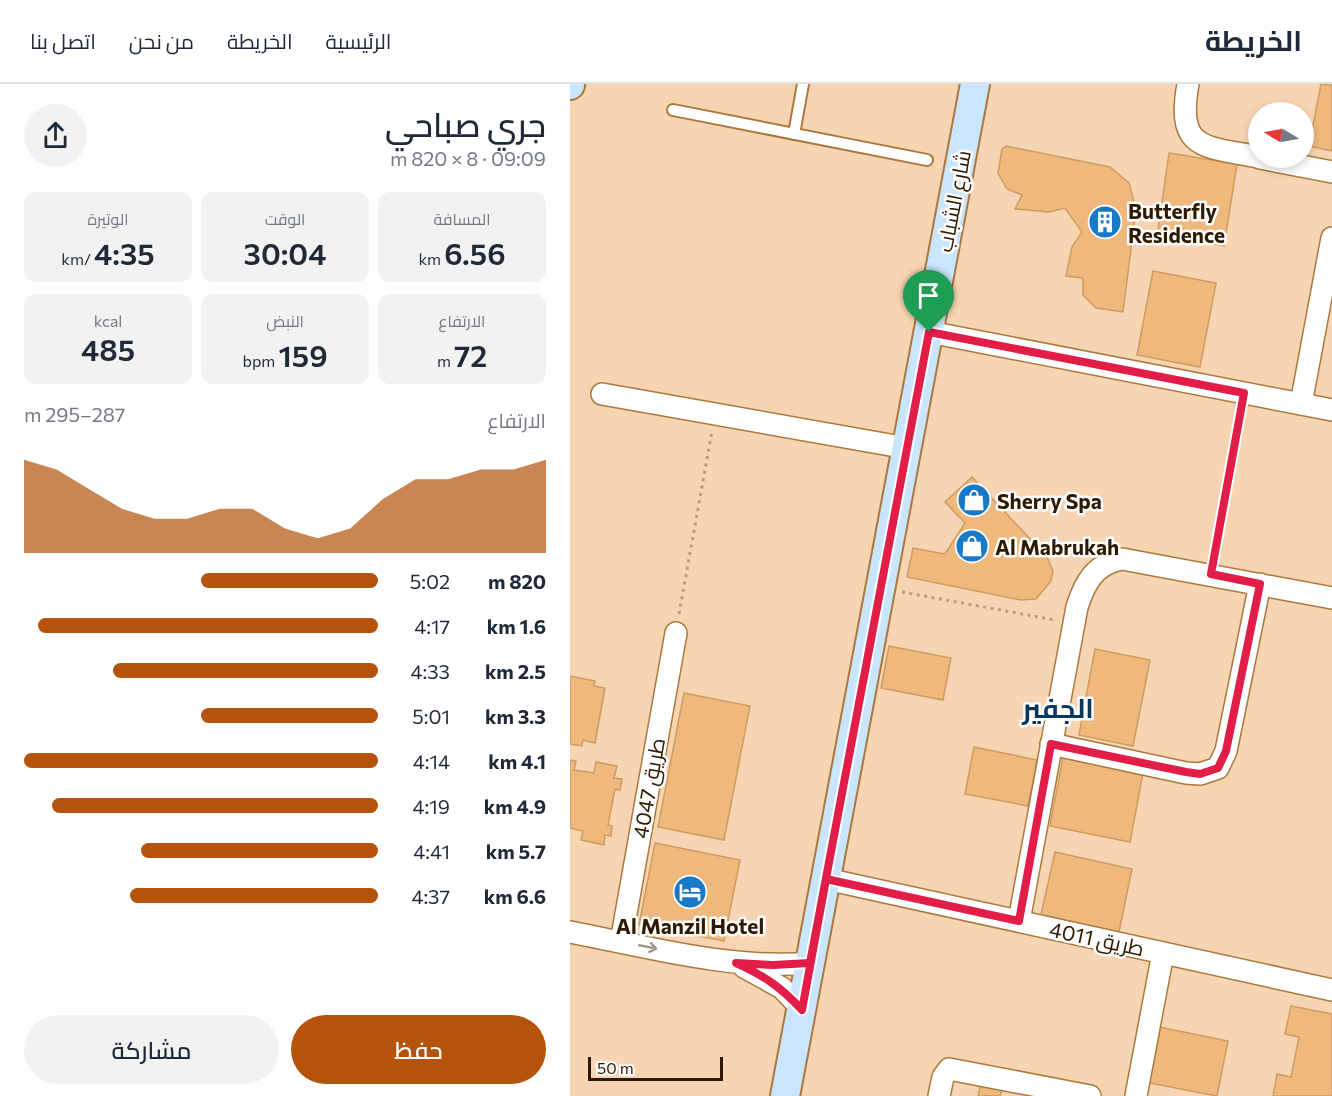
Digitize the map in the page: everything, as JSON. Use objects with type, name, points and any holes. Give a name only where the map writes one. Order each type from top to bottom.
[{"type":"street","name":"شارع الشباب","points":[[785,1096],[975,84]]},
{"type":"street","points":[[1188,84],[1184,115],[1191,137],[1211,148],[1248,155]]},
{"type":"street","points":[[1313,168],[1332,172]]},
{"type":"street","points":[[1301,404],[1332,238]]},
{"type":"street","points":[[929,332],[1332,410]]},
{"type":"street","points":[[602,394],[907,448]]},
{"type":"street","points":[[1019,921],[1074,623],[1086,584],[1093,573],[1109,561],[1122,559],[1332,598]]},
{"type":"street","points":[[1051,744],[1186,772],[1200,774],[1218,768],[1226,751],[1260,584]]},
{"type":"street","name":"طريق 4047","points":[[621,942],[676,633]]},
{"type":"street","name":"طريق 4011","points":[[826,879],[1163,953],[1331,986]]},
{"type":"street","points":[[570,932],[736,963],[773,965],[810,963]]},
{"type":"street","points":[[1136,1096],[1163,953]]},
{"type":"street","points":[[736,963],[763,975],[782,988],[802,1010]]},
{"type":"street","points":[[939,1096],[943,1077],[949,1069],[1058,1093],[1090,1096]]},
{"type":"lane","points":[[794,134],[803,84]]},
{"type":"lane","points":[[673,110],[927,159]]},
{"type":"path","points":[[1211,574],[1244,393]]},
{"type":"path","points":[[676,633],[715,414]]},
{"type":"path","points":[[881,588],[1074,623]]},
{"type":"building","points":[[1321,84],[1332,85],[1332,151],[1314,147],[1314,120]]},
{"type":"building","name":"Butterfly Residence","points":[[1006,146],[1110,167],[1129,183],[1136,210],[1123,312],[1096,308],[1083,295],[1083,278],[1066,276],[1072,247],[1082,232],[1065,208],[1049,212],[1015,209],[1022,195],[1007,189],[998,173],[1002,149]]},
{"type":"building","points":[[1169,153],[1237,164],[1224,246],[1157,236]]},
{"type":"building","points":[[1153,271],[1216,283],[1200,367],[1137,355]]},
{"type":"building","points":[[972,477],[1047,557],[1053,571],[1051,581],[1036,599],[1021,600],[907,577],[913,548],[945,554],[965,523],[945,502]]},
{"type":"building","points":[[889,646],[951,658],[943,700],[881,688]]},
{"type":"building","points":[[1095,649],[1150,660],[1133,746],[1079,735]]},
{"type":"building","points":[[570,676],[595,681],[594,686],[605,688],[595,743],[583,740],[582,746],[570,744]]},
{"type":"building","points":[[684,693],[750,706],[724,840],[658,827]]},
{"type":"building","points":[[974,747],[1037,760],[1028,806],[965,794]]},
{"type":"building","points":[[1063,757],[1143,773],[1130,842],[1050,826]]},
{"type":"building","points":[[570,760],[576,761],[574,770],[594,773],[596,762],[617,766],[614,778],[622,779],[620,790],[615,789],[608,825],[612,826],[611,836],[605,835],[604,845],[581,840],[583,831],[570,828]]},
{"type":"building","name":"Al Manzil Hotel","points":[[655,843],[740,860],[724,941],[639,925]]},
{"type":"building","points":[[1055,852],[1132,869],[1119,932],[1041,915]]},
{"type":"building","points":[[1291,1006],[1332,1014],[1332,1096],[1273,1096],[1277,1074],[1291,1077],[1299,1037],[1285,1034]]},
{"type":"building","points":[[1159,1027],[1228,1041],[1217,1096],[1149,1083]]},
{"type":"building","points":[[980,1086],[1002,1090],[1000,1096],[978,1096]]},
{"type":"place","name":"Butterfly Residence","points":[[1105,222]]},
{"type":"place","name":"Sherry Spa","points":[[974,500]]},
{"type":"place","name":"Al Mabrukah","points":[[972,546]]},
{"type":"place","name":"Al Manzil Hotel","points":[[690,892]]},
{"type":"district","name":"الجفير","points":[[1058,707]]},
{"type":"route","points":[[929,332],[1244,393],[1211,574],[1260,584],[1226,751],[1218,768],[1200,774],[1186,772],[1051,744],[1019,921],[826,879],[802,1010],[782,988],[763,975],[736,963],[784,965],[810,963],[929,332]]}]
